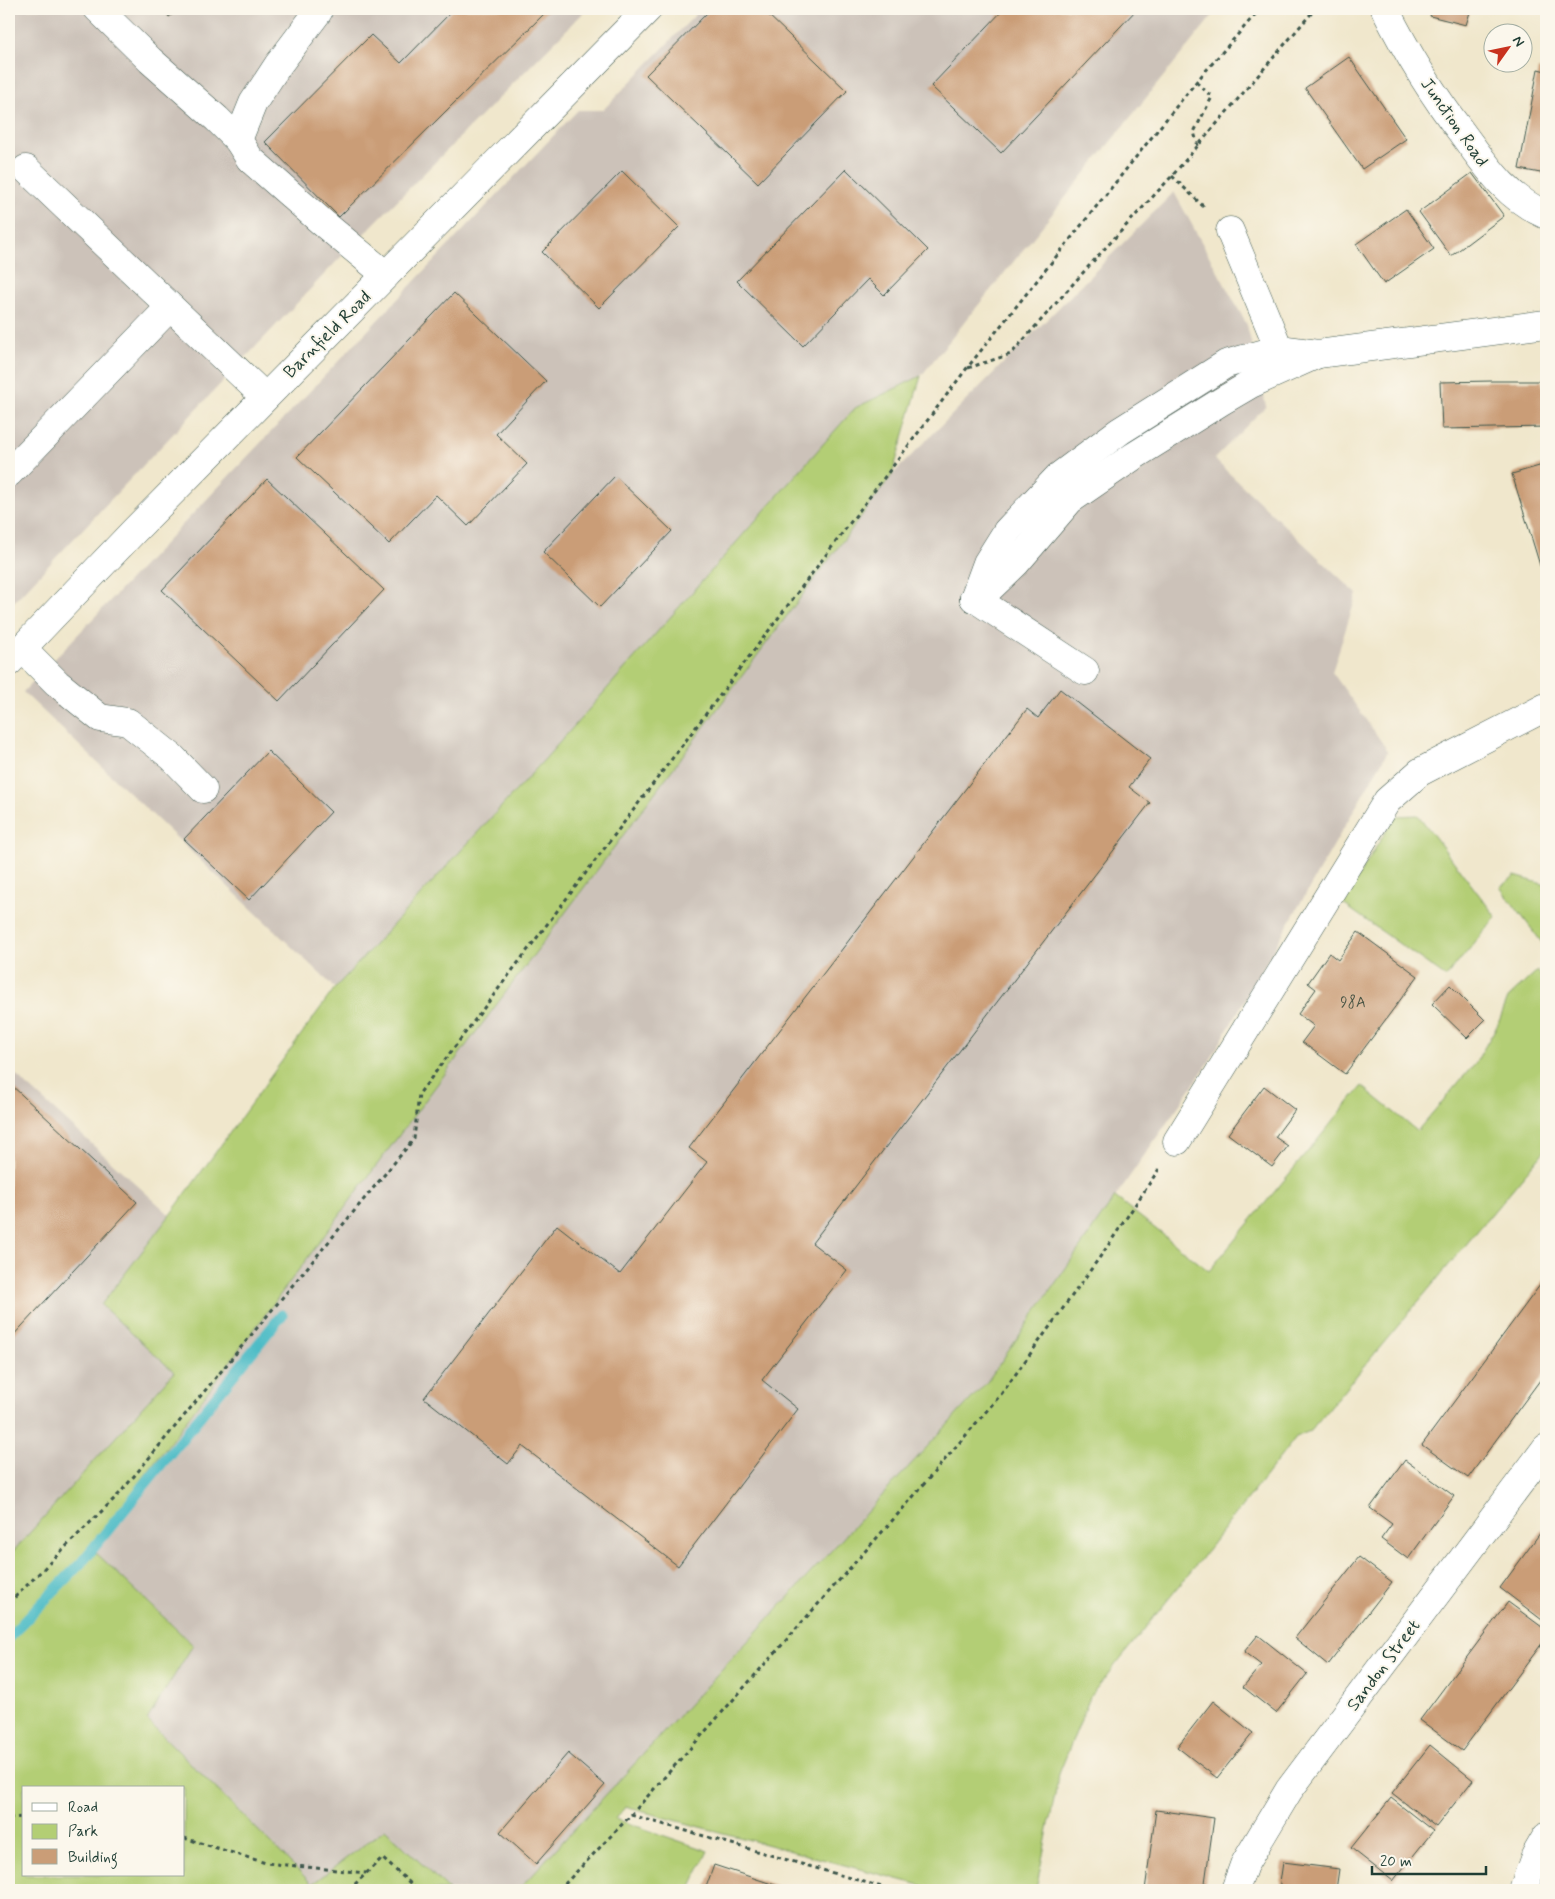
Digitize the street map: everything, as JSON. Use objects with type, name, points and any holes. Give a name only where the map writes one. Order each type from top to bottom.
[{"type":"street","points":[[98,9],[150,60],[217,119],[238,140],[250,159],[386,275]]},
{"type":"street","name":"Barnfield Road","points":[[15,655],[265,397],[648,9]]},
{"type":"street","name":"Junction Road","points":[[1385,9],[1403,45],[1436,99],[1496,179],[1518,198],[1546,214]]},
{"type":"street","points":[[238,140],[252,103],[318,12]]},
{"type":"street","points":[[26,168],[265,397]]},
{"type":"street","points":[[1230,231],[1279,349]]},
{"type":"street","points":[[9,473],[170,308]]},
{"type":"street","points":[[974,598],[987,563],[1007,531],[1058,477],[1120,431],[1226,364],[1279,349],[1318,354],[1546,324]]},
{"type":"street","points":[[974,598],[991,587],[1016,563],[1070,500],[1134,456],[1222,401],[1251,384],[1318,354]]},
{"type":"street","points":[[974,598],[1085,671]]},
{"type":"street","points":[[15,655],[57,683],[100,718],[128,722],[172,757],[203,789]]},
{"type":"street","points":[[1178,1141],[1387,800],[1420,772],[1546,707]]},
{"type":"street","name":"Sandon Street","points":[[1235,1890],[1244,1864],[1289,1790],[1546,1448]]},
{"type":"street","points":[[1523,1890],[1535,1856],[1546,1837]]},
{"type":"path","points":[[9,1604],[120,1493],[414,1138],[418,1094],[967,368],[1196,82],[1260,9]]},
{"type":"path","points":[[967,368],[1011,354],[1097,256],[1198,147],[1315,9]]},
{"type":"path","points":[[1196,82],[1212,97],[1194,132],[1198,147]]},
{"type":"path","points":[[1172,176],[1230,231]]},
{"type":"path","points":[[559,1890],[631,1814],[906,1505],[1002,1393],[1105,1250],[1178,1141]]},
{"type":"path","points":[[631,1814],[892,1890]]},
{"type":"path","points":[[9,1818],[22,1818]]},
{"type":"path","points":[[185,1838],[266,1863],[366,1873]]},
{"type":"path","points":[[349,1890],[382,1858],[418,1890]]},
{"type":"shaded area","points":[[9,9],[587,9],[336,262],[9,607]]},
{"type":"shaded area","points":[[701,9],[1218,9],[921,376],[855,408],[545,759],[335,988],[23,692],[578,110],[603,110]]},
{"type":"shaded area","points":[[1174,192],[1247,325],[1266,406],[1214,459],[1357,594],[1332,672],[1388,751],[1209,1062],[987,1382],[518,1890],[449,1890],[385,1830],[312,1884],[146,1720],[193,1645],[91,1548],[892,475]]},
{"type":"shaded area","points":[[9,1069],[170,1215],[101,1305],[174,1372],[9,1556]]},
{"type":"green space","points":[[921,376],[892,475],[91,1548],[193,1645],[147,1720],[312,1884],[385,1829],[449,1890],[9,1890],[9,1556],[174,1372],[101,1305],[170,1215],[335,988],[545,759],[855,408]]},
{"type":"green space","points":[[1418,815],[1496,917],[1446,977],[1342,903],[1395,816]]},
{"type":"green space","points":[[1515,876],[1546,885],[1546,948],[1500,887]]},
{"type":"green space","points":[[1537,971],[1546,983],[1546,1149],[1310,1431],[1296,1437],[1091,1695],[1059,1774],[1036,1890],[939,1890],[625,1807],[616,1819],[708,1851],[689,1890],[518,1890],[987,1382],[1115,1197],[1209,1271],[1362,1086],[1417,1131],[1476,1062],[1498,1024],[1508,998]]},
{"type":"building","points":[[163,9],[180,9],[169,17]]},
{"type":"building","points":[[454,9],[549,9],[339,217],[265,142],[371,35],[401,63]]},
{"type":"building","points":[[711,9],[762,9],[847,91],[758,183],[646,75]]},
{"type":"building","points":[[1004,9],[1137,9],[1001,153],[931,86]]},
{"type":"building","points":[[1432,9],[1471,9],[1466,25],[1430,16]]},
{"type":"building","points":[[1349,57],[1406,139],[1362,169],[1305,88]]},
{"type":"building","points":[[1538,69],[1546,71],[1546,174],[1519,169]]},
{"type":"building","points":[[846,169],[928,250],[884,295],[868,279],[803,346],[737,281]]},
{"type":"building","points":[[622,171],[679,227],[599,308],[542,252]]},
{"type":"building","points":[[1472,173],[1504,216],[1451,256],[1419,212]]},
{"type":"building","points":[[1406,209],[1434,249],[1384,284],[1356,244]]},
{"type":"building","points":[[454,293],[546,381],[496,434],[527,464],[468,526],[436,495],[389,544],[297,457]]},
{"type":"building","points":[[1542,381],[1546,427],[1442,429],[1440,382]]},
{"type":"building","points":[[1546,464],[1546,585],[1512,474]]},
{"type":"building","points":[[615,476],[672,531],[600,607],[543,552]]},
{"type":"building","points":[[267,479],[384,590],[279,701],[162,590]]},
{"type":"building","points":[[1060,689],[1150,759],[1129,787],[1150,803],[812,1243],[847,1270],[762,1380],[798,1409],[678,1566],[522,1446],[508,1464],[424,1398],[557,1225],[620,1274],[707,1162],[689,1148],[1027,709],[1038,718]]},
{"type":"building","points":[[268,751],[331,812],[249,900],[184,839]]},
{"type":"building","points":[[1358,932],[1418,976],[1345,1074],[1302,1042],[1314,1026],[1298,1014],[1316,989],[1308,983],[1329,953],[1338,960]]},
{"type":"building","points":[[1450,985],[1485,1020],[1467,1038],[1432,1004]]},
{"type":"building","points":[[9,1083],[137,1202],[9,1340]]},
{"type":"building","points":[[1264,1086],[1295,1110],[1275,1137],[1288,1146],[1272,1167],[1228,1134]]},
{"type":"building","points":[[1546,1277],[1546,1372],[1468,1478],[1422,1445]]},
{"type":"building","points":[[1405,1460],[1454,1496],[1408,1559],[1381,1539],[1392,1524],[1370,1508]]},
{"type":"building","points":[[1546,1525],[1546,1623],[1500,1588]]},
{"type":"building","points":[[1359,1557],[1392,1582],[1328,1665],[1295,1638]]},
{"type":"building","points":[[1508,1602],[1546,1630],[1546,1638],[1462,1751],[1420,1720]]},
{"type":"building","points":[[1258,1635],[1307,1674],[1276,1713],[1243,1687],[1261,1665],[1244,1652]]},
{"type":"building","points":[[1213,1701],[1253,1733],[1217,1778],[1177,1747]]},
{"type":"building","points":[[1430,1745],[1473,1780],[1436,1827],[1392,1793]]},
{"type":"building","points":[[568,1753],[605,1785],[536,1864],[500,1832]]},
{"type":"building","points":[[1391,1798],[1433,1831],[1393,1881],[1351,1848]]},
{"type":"building","points":[[1156,1810],[1214,1818],[1204,1890],[1145,1890]]},
{"type":"building","points":[[1283,1862],[1339,1869],[1336,1890],[1279,1890]]},
{"type":"building","points":[[714,1865],[790,1890],[705,1890]]},
{"type":"waterway","points":[[9,1637],[82,1562],[282,1315]]}]
